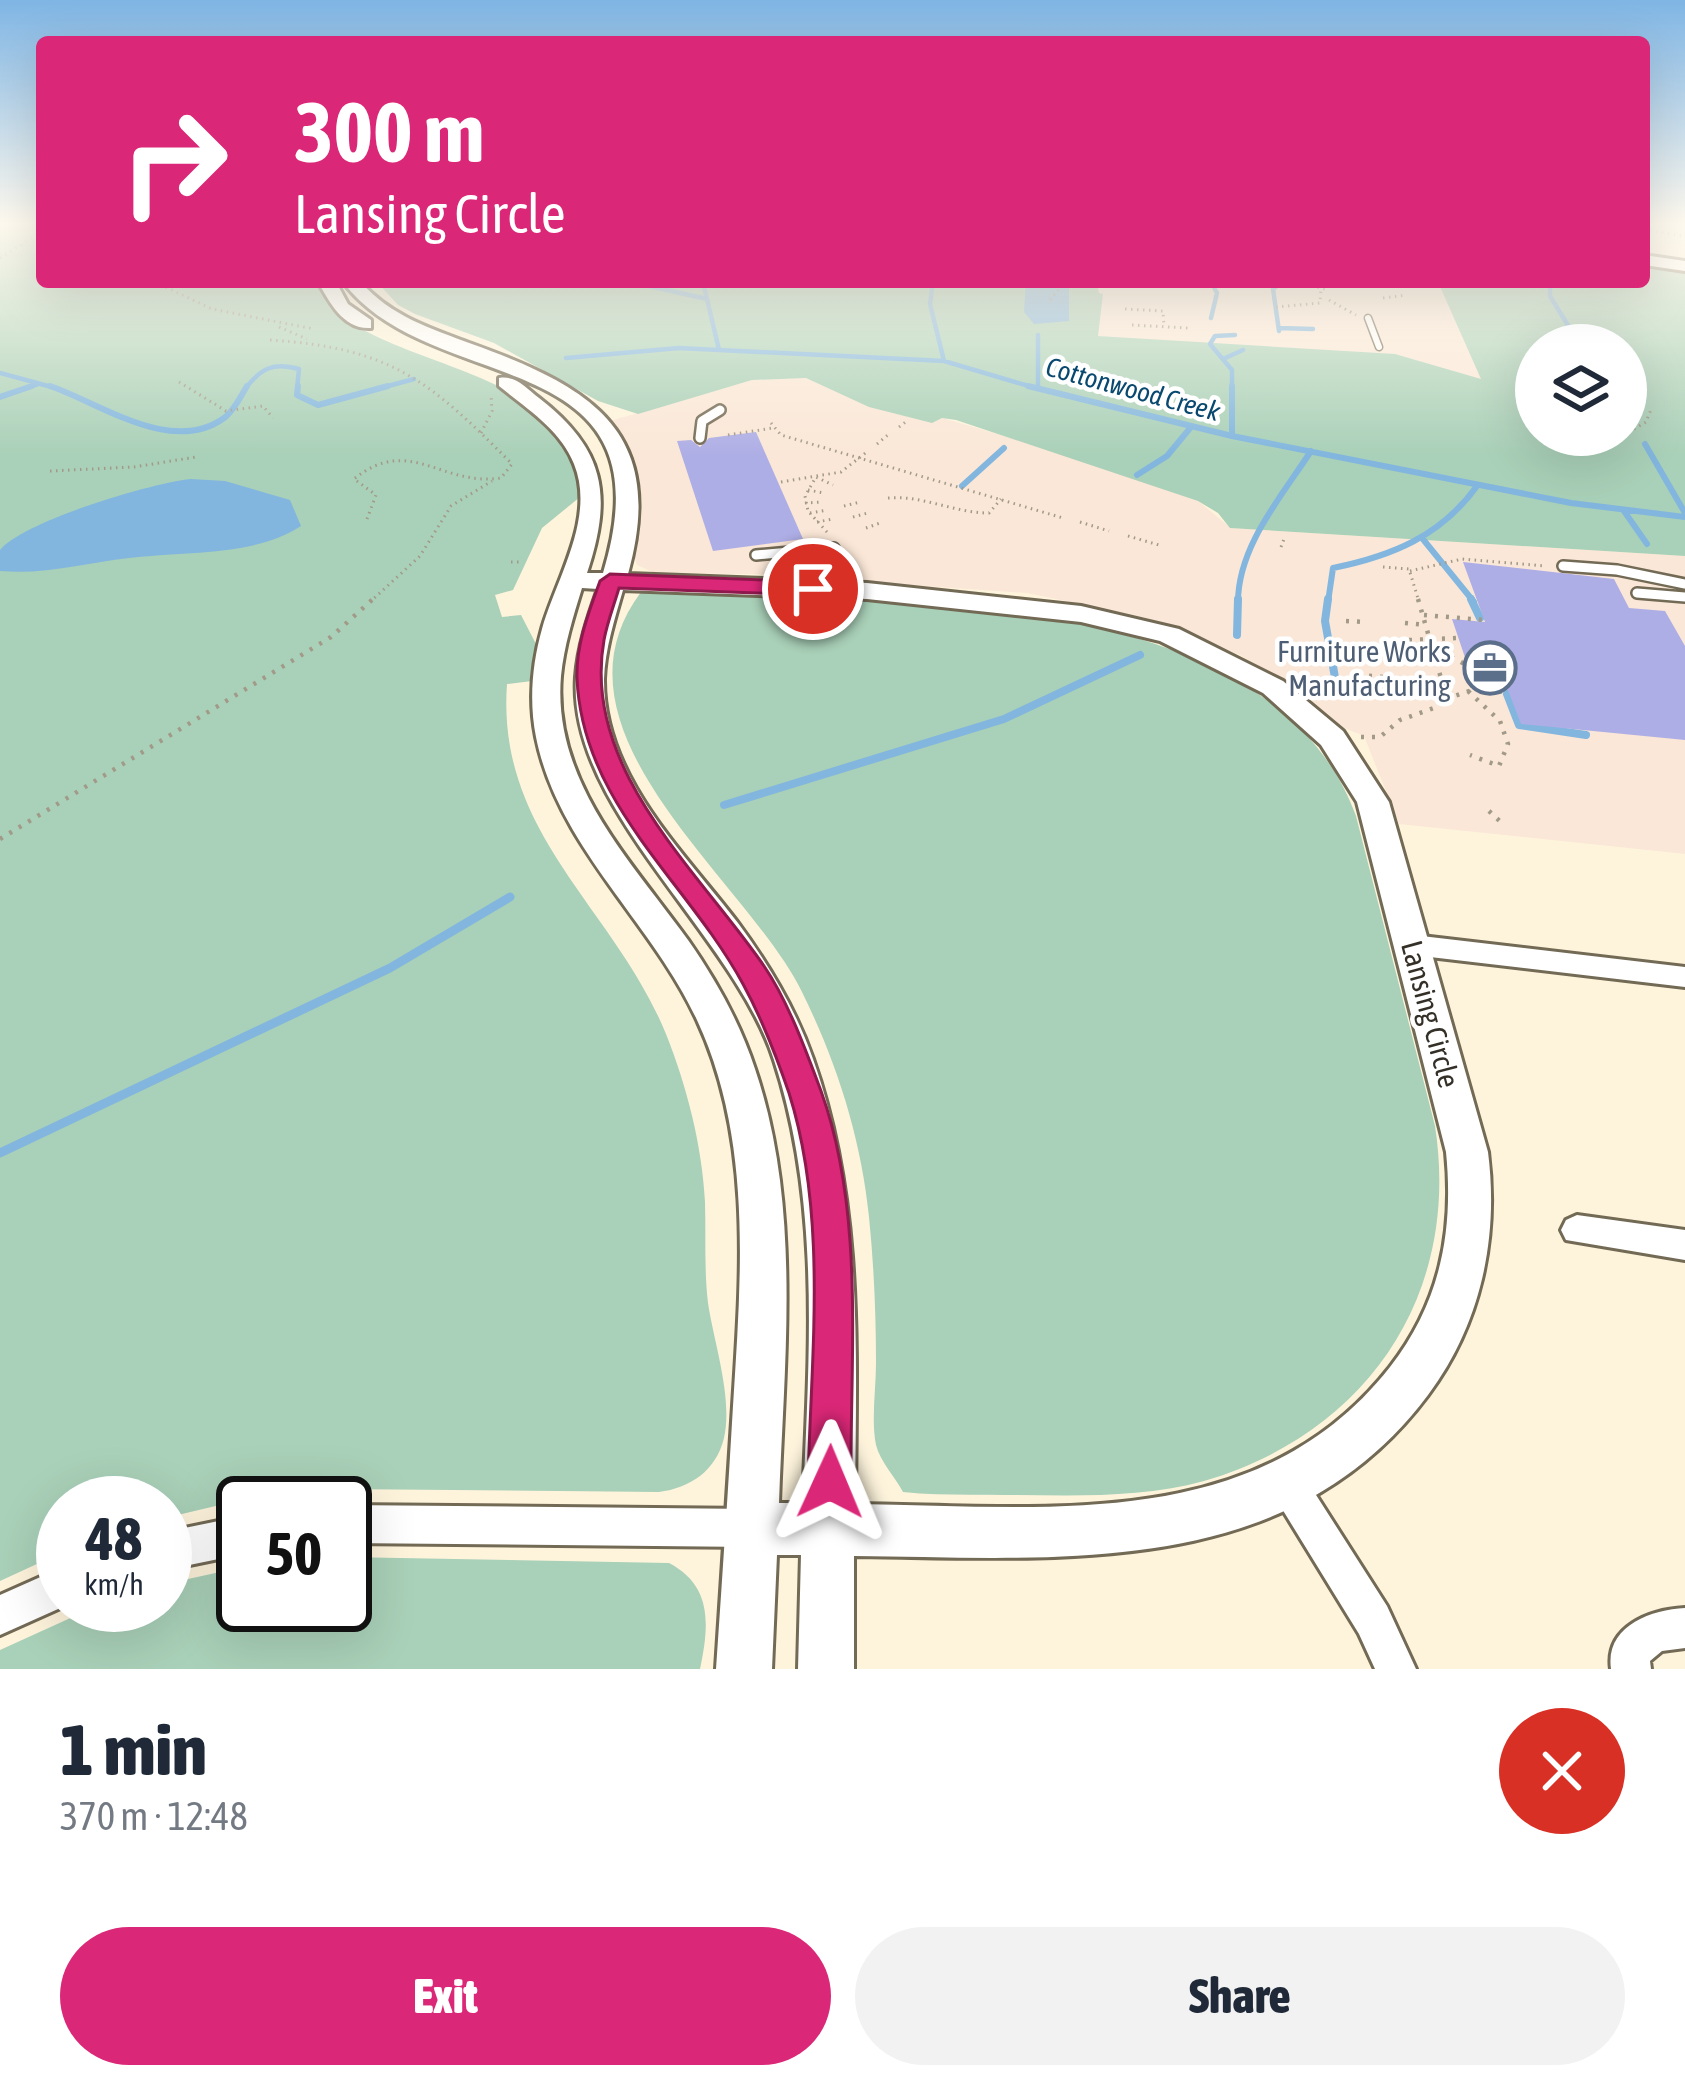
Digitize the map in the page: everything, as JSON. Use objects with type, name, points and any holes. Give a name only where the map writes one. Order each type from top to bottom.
[{"type":"main road","points":[[336,300],[363,323],[497,377],[552,413],[588,462],[595,496],[587,536],[553,627],[546,664],[547,717],[555,756],[584,823],[684,961],[706,1000],[741,1089],[754,1146],[765,1278],[744,1669]]},
{"type":"main road","points":[[366,300],[387,314],[520,366],[566,394],[598,421],[618,448],[631,488],[628,530],[592,639],[592,715],[606,761],[634,814],[757,979],[796,1066],[817,1139],[832,1261],[826,1669]]},
{"type":"main road","name":"Lansing Circle","points":[[571,580],[852,590],[998,603],[1127,623],[1205,650],[1280,692],[1319,725],[1348,759],[1376,812],[1469,1166],[1472,1226],[1462,1275],[1435,1344],[1394,1403],[1345,1451],[1288,1486],[1210,1516],[1137,1528],[752,1528]]},
{"type":"street","points":[[1413,945],[1685,977]]},
{"type":"street","points":[[1577,1230],[1685,1245]]},
{"type":"street","points":[[1288,1486],[1373,1620],[1396,1669]]},
{"type":"street","points":[[372,1524],[752,1528]]},
{"type":"street","points":[[0,1615],[36,1599]]},
{"type":"street","points":[[1631,1669],[1629,1654],[1640,1641],[1657,1629],[1685,1628]]},
{"type":"lane","points":[[1368,318],[1379,347]]},
{"type":"lane","points":[[700,438],[702,421],[720,410]]},
{"type":"lane","points":[[756,554],[835,544]]},
{"type":"lane","points":[[1558,566],[1622,570],[1685,584]]},
{"type":"lane","points":[[1637,593],[1685,597]]},
{"type":"path","points":[[189,300],[268,323],[314,329]]},
{"type":"path","points":[[1276,307],[1321,300]]},
{"type":"path","points":[[1329,300],[1368,318]]},
{"type":"path","points":[[1125,309],[1160,315],[1164,326]]},
{"type":"path","points":[[268,323],[308,341]]},
{"type":"path","points":[[1132,325],[1188,328]]},
{"type":"path","points":[[0,839],[331,638],[420,556],[451,506],[509,473],[512,465],[418,374],[351,348],[270,340]]},
{"type":"path","points":[[179,382],[226,411],[259,405],[267,407],[273,418]]},
{"type":"path","points":[[481,433],[491,413],[491,394]]},
{"type":"path","points":[[1647,419],[1652,406]]},
{"type":"path","points":[[899,427],[907,421]]},
{"type":"path","points":[[728,436],[772,426],[781,435],[1063,518]]},
{"type":"path","points":[[877,444],[890,433]]},
{"type":"path","points":[[781,482],[841,472],[868,451]]},
{"type":"path","points":[[50,471],[134,467],[196,457]]},
{"type":"path","points":[[367,519],[376,495],[354,479],[385,461],[417,459],[462,480],[492,481]]},
{"type":"path","points":[[816,477],[833,485]]},
{"type":"path","points":[[816,477],[805,503],[835,544]]},
{"type":"path","points":[[808,490],[824,493]]},
{"type":"path","points":[[888,498],[920,496],[964,516],[989,513],[1001,500]]},
{"type":"path","points":[[805,503],[823,502]]},
{"type":"path","points":[[844,506],[860,502]]},
{"type":"path","points":[[810,513],[827,510]]},
{"type":"path","points":[[854,517],[868,513]]},
{"type":"path","points":[[817,522],[833,519]]},
{"type":"path","points":[[1080,522],[1109,531]]},
{"type":"path","points":[[866,528],[880,523]]},
{"type":"path","points":[[1128,536],[1159,545]]},
{"type":"path","points":[[1282,547],[1284,539]]},
{"type":"path","points":[[1383,567],[1409,571],[1462,559],[1558,566]]},
{"type":"path","points":[[511,562],[522,562]]},
{"type":"path","points":[[1409,571],[1449,697],[1472,690],[1509,692]]},
{"type":"path","points":[[1422,614],[1484,620]]},
{"type":"path","points":[[1346,621],[1364,622]]},
{"type":"path","points":[[1405,623],[1426,625]]},
{"type":"path","points":[[1412,651],[1459,638]]},
{"type":"path","points":[[1409,640],[1467,665],[1472,690],[1497,717],[1508,742],[1499,766],[1470,755]]},
{"type":"path","points":[[1358,675],[1396,678]]},
{"type":"path","points":[[1354,735],[1380,737],[1400,720],[1434,708]]},
{"type":"path","points":[[1489,811],[1504,825]]},
{"type":"shaded area","points":[[1102,300],[1662,300],[1643,324],[1515,324],[1515,389],[1097,336]]},
{"type":"shaded area","points":[[806,378],[1069,455],[1198,501],[1231,528],[1685,556],[1685,854],[1399,824],[1364,736],[1337,725],[1286,682],[1240,655],[1146,618],[1027,593],[838,580],[835,575],[655,573],[637,565],[633,552],[641,489],[628,449],[610,421],[752,380]]},
{"type":"green space","points":[[0,300],[329,300],[337,312],[372,334],[507,391],[546,416],[572,451],[580,497],[542,528],[513,590],[495,595],[502,617],[521,615],[536,644],[532,681],[507,684],[509,737],[520,785],[539,828],[644,989],[681,1075],[701,1159],[708,1303],[724,1388],[724,1438],[708,1469],[681,1487],[659,1492],[372,1489],[372,1476],[216,1476],[216,1506],[192,1512],[192,1476],[36,1476],[36,1564],[0,1581]]},
{"type":"green space","points":[[393,300],[1102,300],[1098,336],[1395,354],[1481,379],[1446,300],[1685,300],[1685,556],[1230,528],[1218,513],[1198,501],[956,420],[942,418],[932,423],[869,407],[806,378],[752,380],[638,414],[598,401],[494,343],[415,314]]},
{"type":"green space","points":[[641,592],[947,603],[1052,618],[1151,643],[1239,682],[1310,738],[1356,816],[1435,1126],[1439,1188],[1433,1246],[1417,1299],[1391,1348],[1356,1392],[1313,1429],[1262,1459],[1204,1481],[1155,1491],[1080,1495],[903,1492],[876,1445],[869,1217],[854,1130],[826,1046],[802,992],[775,948],[699,852],[631,750],[614,697],[616,644]]},
{"type":"green space","points":[[372,1558],[669,1563],[701,1595],[705,1638],[700,1669],[0,1669],[0,1650],[40,1632],[192,1632],[192,1578],[216,1573],[216,1632],[372,1632]]},
{"type":"water","points":[[1025,300],[1069,300],[1069,321],[1034,324],[1024,312]]},
{"type":"water","points":[[191,479],[225,481],[290,500],[301,526],[240,548],[49,570],[0,571],[0,550],[34,527],[119,496]]},
{"type":"building","points":[[756,432],[803,539],[713,551],[677,441],[691,440],[700,447],[709,438]]},
{"type":"building","points":[[1463,562],[1614,579],[1629,608],[1665,611],[1685,646],[1685,740],[1521,724],[1508,690],[1475,687],[1452,619],[1485,622]]},
{"type":"waterway","points":[[707,300],[719,350]]},
{"type":"waterway","points":[[931,300],[944,361]]},
{"type":"waterway","points":[[1211,318],[1215,300]]},
{"type":"waterway","points":[[1275,300],[1279,331]]},
{"type":"waterway","points":[[1552,300],[1567,324]]},
{"type":"waterway","points":[[1279,328],[1313,329]]},
{"type":"waterway","points":[[1038,335],[1038,388]]},
{"type":"waterway","points":[[1232,436],[1232,370],[1210,344],[1215,336],[1235,335]]},
{"type":"waterway","name":"Cottonwood Creek","points":[[566,358],[679,348],[719,350]]},
{"type":"waterway","name":"Cottonwood Creek","points":[[719,350],[944,361]]},
{"type":"waterway","points":[[1223,359],[1243,350]]},
{"type":"waterway","name":"Cottonwood Creek","points":[[944,361],[1033,387]]},
{"type":"waterway","name":"Cottonwood Creek","points":[[245,389],[262,372],[282,366],[299,369],[297,389]]},
{"type":"waterway","name":"Cottonwood Creek","points":[[0,373],[54,388]]},
{"type":"waterway","name":"Cottonwood Creek","points":[[377,389],[414,379]]},
{"type":"waterway","name":"Cottonwood Creek","points":[[32,386],[38,384]]},
{"type":"waterway","points":[[0,397],[32,386]]},
{"type":"waterway","points":[[23,389],[32,386]]},
{"type":"waterway","name":"Cottonwood Creek","points":[[298,386],[297,395],[318,405],[388,386]]},
{"type":"waterway","name":"Cottonwood Creek","points":[[1028,386],[1033,387]]},
{"type":"waterway","name":"Cottonwood Creek","points":[[1033,387],[1038,388]]},
{"type":"waterway","name":"Cottonwood Creek","points":[[1033,387],[1038,389]]},
{"type":"waterway","name":"Cottonwood Creek","points":[[54,388],[59,389]]},
{"type":"waterway","name":"Cottonwood Creek","points":[[54,388],[136,423],[182,431],[204,428],[224,418],[245,389]]},
{"type":"waterway","name":"Cottonwood Creek","points":[[1038,388],[1232,436]]},
{"type":"waterway","points":[[1137,475],[1167,456],[1191,427]]},
{"type":"waterway","name":"Cottonwood Creek","points":[[1232,436],[1311,452]]},
{"type":"waterway","points":[[1647,447],[1685,513]]},
{"type":"waterway","points":[[962,486],[1004,448]]},
{"type":"waterway","points":[[1238,602],[1253,541],[1311,452]]},
{"type":"waterway","name":"Cottonwood Creek","points":[[1311,452],[1571,503],[1685,517]]},
{"type":"waterway","points":[[1328,602],[1333,568],[1414,541],[1448,518],[1477,486]]},
{"type":"waterway","points":[[1624,511],[1647,544]]},
{"type":"waterway","points":[[1422,538],[1474,602]]},
{"type":"waterway","points":[[1237,635],[1238,599]]},
{"type":"waterway","points":[[1328,599],[1325,621],[1337,689]]},
{"type":"waterway","points":[[1471,599],[1480,618]]},
{"type":"waterway","points":[[724,805],[1004,719],[1140,655]]},
{"type":"waterway","points":[[1507,694],[1519,725],[1586,735]]},
{"type":"waterway","points":[[0,1153],[390,968],[510,897]]},
{"type":"place","name":"Furniture Works Manufacturing","points":[[1490,668]]},
{"type":"route","points":[[813,589],[610,581],[592,639],[589,674],[594,722],[616,784],[757,979],[805,1093],[820,1155],[831,1238],[830,1482]]}]
